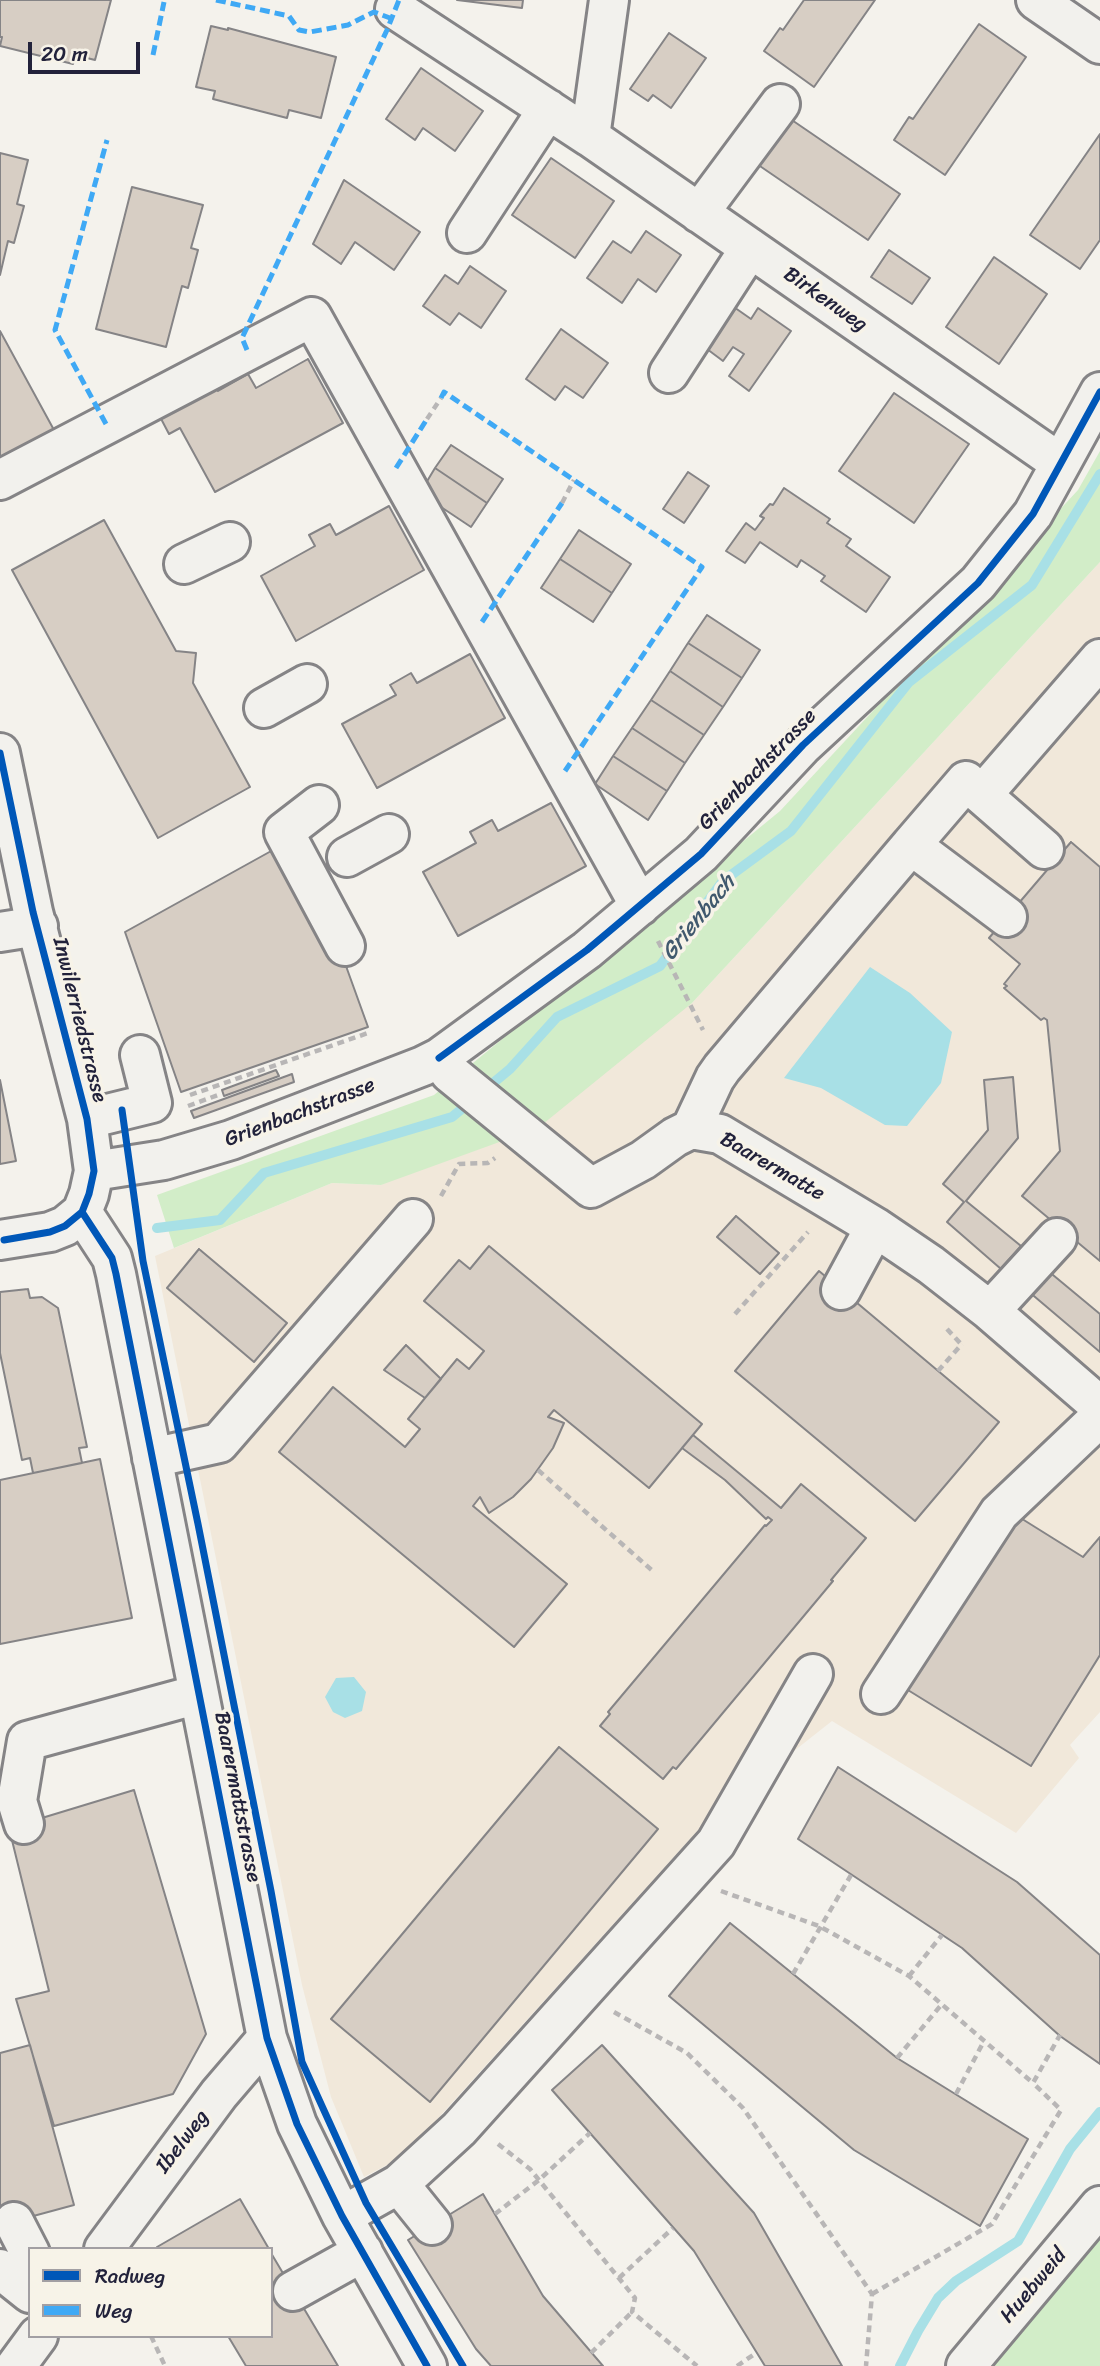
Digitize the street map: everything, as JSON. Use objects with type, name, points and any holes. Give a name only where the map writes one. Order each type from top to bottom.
[{"type":"street","points":[[590,137],[609,0]]},
{"type":"street","points":[[1040,1],[1100,44]]},
{"type":"street","name":"Birkenweg","points":[[394,9],[590,137],[1060,463]]},
{"type":"street","points":[[699,213],[780,104]]},
{"type":"street","points":[[467,233],[548,110]]},
{"type":"street","points":[[669,373],[750,248]]},
{"type":"street","points":[[0,480],[312,317],[640,906]]},
{"type":"street","name":"Grienbachstrasse","points":[[94,1171],[136,1167],[231,1140],[423,1066],[439,1058],[587,950],[701,854],[803,745],[978,583],[1033,514],[1100,392]]},
{"type":"street","points":[[184,564],[230,542]]},
{"type":"street","points":[[982,795],[1100,659]]},
{"type":"street","points":[[264,708],[307,684]]},
{"type":"street","name":"Inwilerriedstrasse","points":[[0,753],[35,919],[87,1119],[94,1171],[82,1212]]},
{"type":"street","points":[[691,1129],[722,1068],[966,781],[1044,849]]},
{"type":"street","points":[[318,805],[284,832],[345,946]]},
{"type":"street","points":[[348,858],[389,834]]},
{"type":"street","points":[[911,845],[1007,917]]},
{"type":"street","points":[[0,877],[35,919],[0,932]]},
{"type":"street","points":[[87,1119],[166,1106],[141,1055]]},
{"type":"street","name":"Baarermatte","points":[[439,1058],[450,1073],[592,1188],[691,1129],[720,1134],[876,1227],[931,1265],[990,1311],[1100,1406]]},
{"type":"street","points":[[2,1240],[50,1232],[65,1226],[82,1212]]},
{"type":"street","name":"Baarermattstrasse","points":[[82,1212],[112,1258],[116,1273],[267,2038],[297,2124],[342,2216],[427,2366]]},
{"type":"street","points":[[152,1458],[219,1443],[413,1219]]},
{"type":"street","points":[[841,1290],[876,1227]]},
{"type":"street","points":[[990,1311],[1058,1238]]},
{"type":"street","points":[[881,1694],[999,1513],[1100,1417]]},
{"type":"street","points":[[342,2216],[399,2184],[466,2119],[716,1843],[813,1674]]},
{"type":"street","points":[[24,1824],[17,1801],[27,1741],[199,1694]]},
{"type":"street","name":"Ibelweg","points":[[105,2247],[219,2094],[267,2038]]},
{"type":"street","points":[[399,2184],[432,2225]]},
{"type":"street","name":"Huebweid","points":[[966,2366],[1100,2206]]},
{"type":"street","points":[[293,2291],[363,2252]]},
{"type":"street","points":[[0,2269],[28,2291]]},
{"type":"street","points":[[16,2366],[37,2338]]},
{"type":"path","points":[[427,419],[441,398]]},
{"type":"path","points":[[562,503],[574,480]]},
{"type":"path","points":[[678,979],[722,1068]]},
{"type":"path","points":[[166,1106],[368,1033]]},
{"type":"path","points":[[166,1106],[218,1095]]},
{"type":"path","points":[[413,1219],[442,1195],[459,1164],[488,1163],[499,1156]]},
{"type":"path","points":[[736,1314],[835,1202]]},
{"type":"path","points":[[538,1470],[655,1573]]},
{"type":"path","points":[[793,1974],[851,1875]]},
{"type":"path","points":[[684,1878],[819,1926],[909,1976],[1061,2110],[992,2224],[872,2294]]},
{"type":"path","points":[[909,1976],[942,1935]]},
{"type":"path","points":[[579,1993],[687,2053],[743,2108],[872,2294],[866,2366]]},
{"type":"path","points":[[897,2058],[942,2004]]},
{"type":"path","points":[[1033,2083],[1060,2035]]},
{"type":"path","points":[[956,2094],[984,2041]]},
{"type":"path","points":[[466,2119],[530,2169],[635,2298],[632,2312],[591,2353]]},
{"type":"path","points":[[495,2214],[590,2133]]},
{"type":"path","points":[[619,2277],[673,2228]]},
{"type":"path","points":[[632,2312],[698,2366]]},
{"type":"path","points":[[152,2338],[165,2366]]},
{"type":"path","points":[[737,2366],[757,2353]]},
{"type":"path","points":[[687,2366],[692,2361]]},
{"type":"shaded area","points":[[1100,562],[1100,1712],[1070,1745],[1079,1758],[1016,1833],[832,1721],[709,1818],[404,2156],[364,2177],[331,2097],[302,1985],[155,1256],[332,1183],[381,1185],[692,1003]]},
{"type":"green space","points":[[1100,451],[1100,562],[692,1003],[538,1128],[381,1185],[332,1183],[174,1248],[157,1195],[434,1095],[780,811],[1078,490]]},
{"type":"green space","points":[[1100,2232],[1100,2366],[988,2366]]},
{"type":"water","points":[[870,967],[910,993],[952,1032],[941,1083],[907,1126],[885,1125],[821,1088],[784,1078]]},
{"type":"water","points":[[354,1677],[366,1692],[362,1711],[345,1718],[333,1712],[325,1697],[336,1678]]},
{"type":"building","points":[[0,0],[111,0],[95,60],[75,55],[73,64],[0,46]]},
{"type":"building","points":[[457,0],[523,0],[522,8]]},
{"type":"building","points":[[804,0],[875,0],[814,87],[764,51]]},
{"type":"building","points":[[979,24],[1026,57],[945,175],[894,140],[909,117],[913,119]]},
{"type":"building","points":[[211,26],[228,28],[336,57],[321,118],[289,110],[287,118],[213,99],[215,91],[196,87]]},
{"type":"building","points":[[669,33],[706,58],[671,108],[653,95],[648,101],[630,89]]},
{"type":"building","points":[[421,68],[483,111],[455,151],[423,128],[415,140],[386,119]]},
{"type":"building","points":[[786,116],[900,194],[868,240],[754,162]]},
{"type":"building","points":[[1100,134],[1100,240],[1080,269],[1030,235]]},
{"type":"building","points":[[0,153],[28,160],[17,204],[24,206],[14,243],[8,241],[0,275]]},
{"type":"building","points":[[551,158],[614,201],[575,258],[512,215]]},
{"type":"building","points":[[344,180],[420,232],[394,270],[355,242],[341,264],[313,244]]},
{"type":"building","points":[[132,187],[203,205],[191,248],[198,250],[188,288],[182,286],[166,347],[96,329]]},
{"type":"building","points":[[646,231],[681,255],[656,292],[638,279],[622,303],[587,278],[613,241],[631,253]]},
{"type":"building","points":[[889,250],[930,278],[912,304],[871,277]]},
{"type":"building","points":[[994,257],[1047,294],[999,364],[946,327]]},
{"type":"building","points":[[470,266],[506,291],[481,328],[459,313],[450,325],[423,306],[445,275],[458,284]]},
{"type":"building","points":[[731,305],[751,319],[758,308],[791,331],[749,391],[729,376],[744,354],[733,347],[723,361],[703,346]]},
{"type":"building","points":[[561,329],[608,363],[583,398],[565,386],[555,400],[526,379]]},
{"type":"building","points":[[0,331],[54,430],[0,459]]},
{"type":"building","points":[[308,359],[343,423],[215,492],[180,428],[169,434],[158,413],[213,383],[218,391],[248,374],[256,388]]},
{"type":"building","points":[[894,393],[969,444],[914,523],[839,471]]},
{"type":"building","points":[[451,445],[503,479],[487,503],[435,468]]},
{"type":"building","points":[[435,468],[487,503],[471,527],[420,493]]},
{"type":"building","points":[[688,472],[709,486],[684,523],[663,509]]},
{"type":"building","points":[[784,488],[830,519],[827,523],[851,539],[846,546],[890,577],[866,612],[821,581],[825,576],[801,560],[797,567],[760,542],[745,563],[726,551],[746,523],[755,530],[764,518],[760,516],[770,504],[773,505]]},
{"type":"building","points":[[389,506],[424,570],[296,641],[261,576],[315,546],[309,535],[330,524],[336,535]]},
{"type":"building","points":[[104,520],[176,651],[196,653],[193,683],[250,787],[158,838],[12,570]]},
{"type":"building","points":[[579,530],[631,564],[612,593],[560,559]]},
{"type":"building","points":[[560,559],[612,593],[593,622],[541,588]]},
{"type":"building","points":[[707,615],[760,650],[742,678],[688,643]]},
{"type":"building","points":[[688,643],[742,678],[723,707],[670,671]]},
{"type":"building","points":[[470,654],[505,718],[377,788],[342,724],[396,695],[390,685],[411,673],[417,683]]},
{"type":"building","points":[[670,671],[723,707],[704,735],[651,700]]},
{"type":"building","points":[[651,700],[704,735],[685,763],[632,728]]},
{"type":"building","points":[[632,728],[685,763],[667,791],[613,756]]},
{"type":"building","points":[[613,756],[667,791],[648,820],[595,784]]},
{"type":"building","points":[[551,803],[586,866],[458,936],[423,872],[476,843],[470,832],[492,820],[498,831]]},
{"type":"building","points":[[1071,842],[1100,867],[1100,1261],[1022,1196],[1060,1151],[1047,1020],[1041,1020],[1004,988],[1007,986],[1004,984],[1020,964],[989,938]]},
{"type":"building","points":[[282,845],[342,955],[368,1027],[181,1092],[125,932]]},
{"type":"building","points":[[276,1070],[279,1076],[224,1096],[222,1090]]},
{"type":"building","points":[[292,1074],[294,1082],[194,1118],[191,1111]]},
{"type":"building","points":[[1013,1077],[1018,1138],[966,1201],[1021,1246],[1001,1269],[947,1222],[964,1202],[943,1184],[988,1130],[984,1080]]},
{"type":"building","points":[[0,1080],[16,1161],[0,1164]]},
{"type":"building","points":[[736,1216],[779,1253],[760,1274],[717,1237]]},
{"type":"building","points":[[489,1246],[702,1424],[649,1488],[554,1410],[548,1417],[564,1423],[553,1448],[531,1479],[513,1497],[489,1513],[480,1497],[473,1506],[567,1584],[514,1647],[279,1452],[333,1387],[405,1447],[420,1429],[408,1419],[457,1359],[469,1369],[484,1351],[424,1301],[459,1260],[470,1269]]},
{"type":"building","points":[[199,1249],[287,1323],[254,1362],[167,1288]]},
{"type":"building","points":[[1047,1270],[1100,1314],[1100,1352],[1028,1291]]},
{"type":"building","points":[[819,1271],[999,1422],[915,1521],[735,1371]]},
{"type":"building","points":[[28,1289],[30,1298],[42,1297],[58,1308],[87,1447],[79,1448],[82,1463],[33,1473],[30,1458],[22,1460],[0,1353],[0,1292]]},
{"type":"building","points":[[406,1345],[441,1379],[425,1398],[384,1370]]},
{"type":"building","points":[[693,1435],[781,1508],[801,1484],[866,1538],[676,1769],[673,1767],[663,1779],[600,1726],[610,1714],[608,1712],[772,1520],[768,1517],[766,1519],[725,1480],[682,1448]]},
{"type":"building","points":[[100,1459],[132,1618],[0,1644],[0,1480]]},
{"type":"building","points":[[1011,1512],[1083,1557],[1100,1537],[1100,1655],[1031,1766],[903,1687]]},
{"type":"building","points":[[559,1747],[658,1829],[430,2102],[331,2019]]},
{"type":"building","points":[[838,1767],[1017,1882],[1100,1955],[1100,2064],[1060,2036],[962,1948],[798,1839]]},
{"type":"building","points":[[134,1790],[206,2034],[173,2094],[54,2126],[16,1999],[49,1991],[9,1828]]},
{"type":"building","points":[[730,1923],[897,2058],[1028,2139],[980,2226],[854,2150],[669,1996]]},
{"type":"building","points":[[30,2045],[74,2205],[0,2225],[0,2053]]},
{"type":"building","points":[[602,2045],[754,2213],[842,2366],[765,2366],[694,2251],[552,2090]]},
{"type":"building","points":[[483,2194],[543,2296],[603,2366],[491,2366],[476,2349],[408,2240]]},
{"type":"building","points":[[240,2199],[268,2247],[157,2247]]},
{"type":"building","points":[[273,2256],[338,2366],[246,2366],[229,2338],[273,2338]]},
{"type":"waterway","name":"Grienbach","points":[[157,1228],[220,1220],[264,1173],[452,1117],[510,1069],[557,1017],[660,966],[723,881],[791,831],[909,682],[1032,585],[1100,474]]},
{"type":"waterway","points":[[900,2366],[938,2298],[956,2281],[1018,2241],[1070,2149],[1100,2112]]},
{"type":"marked path","points":[[216,0],[289,16],[299,30],[310,32],[348,25],[374,12],[390,18]]},
{"type":"marked path","points":[[247,350],[242,338],[399,0]]},
{"type":"marked path","points":[[153,55],[164,2]]},
{"type":"marked path","points":[[106,424],[55,330],[107,140]]},
{"type":"marked path","points":[[441,398],[444,392],[702,567],[565,771]]},
{"type":"marked path","points":[[396,468],[427,419]]},
{"type":"marked path","points":[[482,622],[562,503]]},
{"type":"cycle path","points":[[439,1058],[587,950],[701,854],[803,745],[978,583],[1033,514],[1100,392]]},
{"type":"cycle path","points":[[0,753],[33,912],[87,1119],[94,1171],[82,1212],[65,1226],[50,1232],[4,1240]]},
{"type":"cycle path","points":[[122,1110],[143,1261],[271,1891],[302,2062],[366,2203],[463,2366]]},
{"type":"cycle path","points":[[82,1212],[112,1258],[116,1274],[267,2038],[297,2124],[342,2216],[427,2366]]}]
